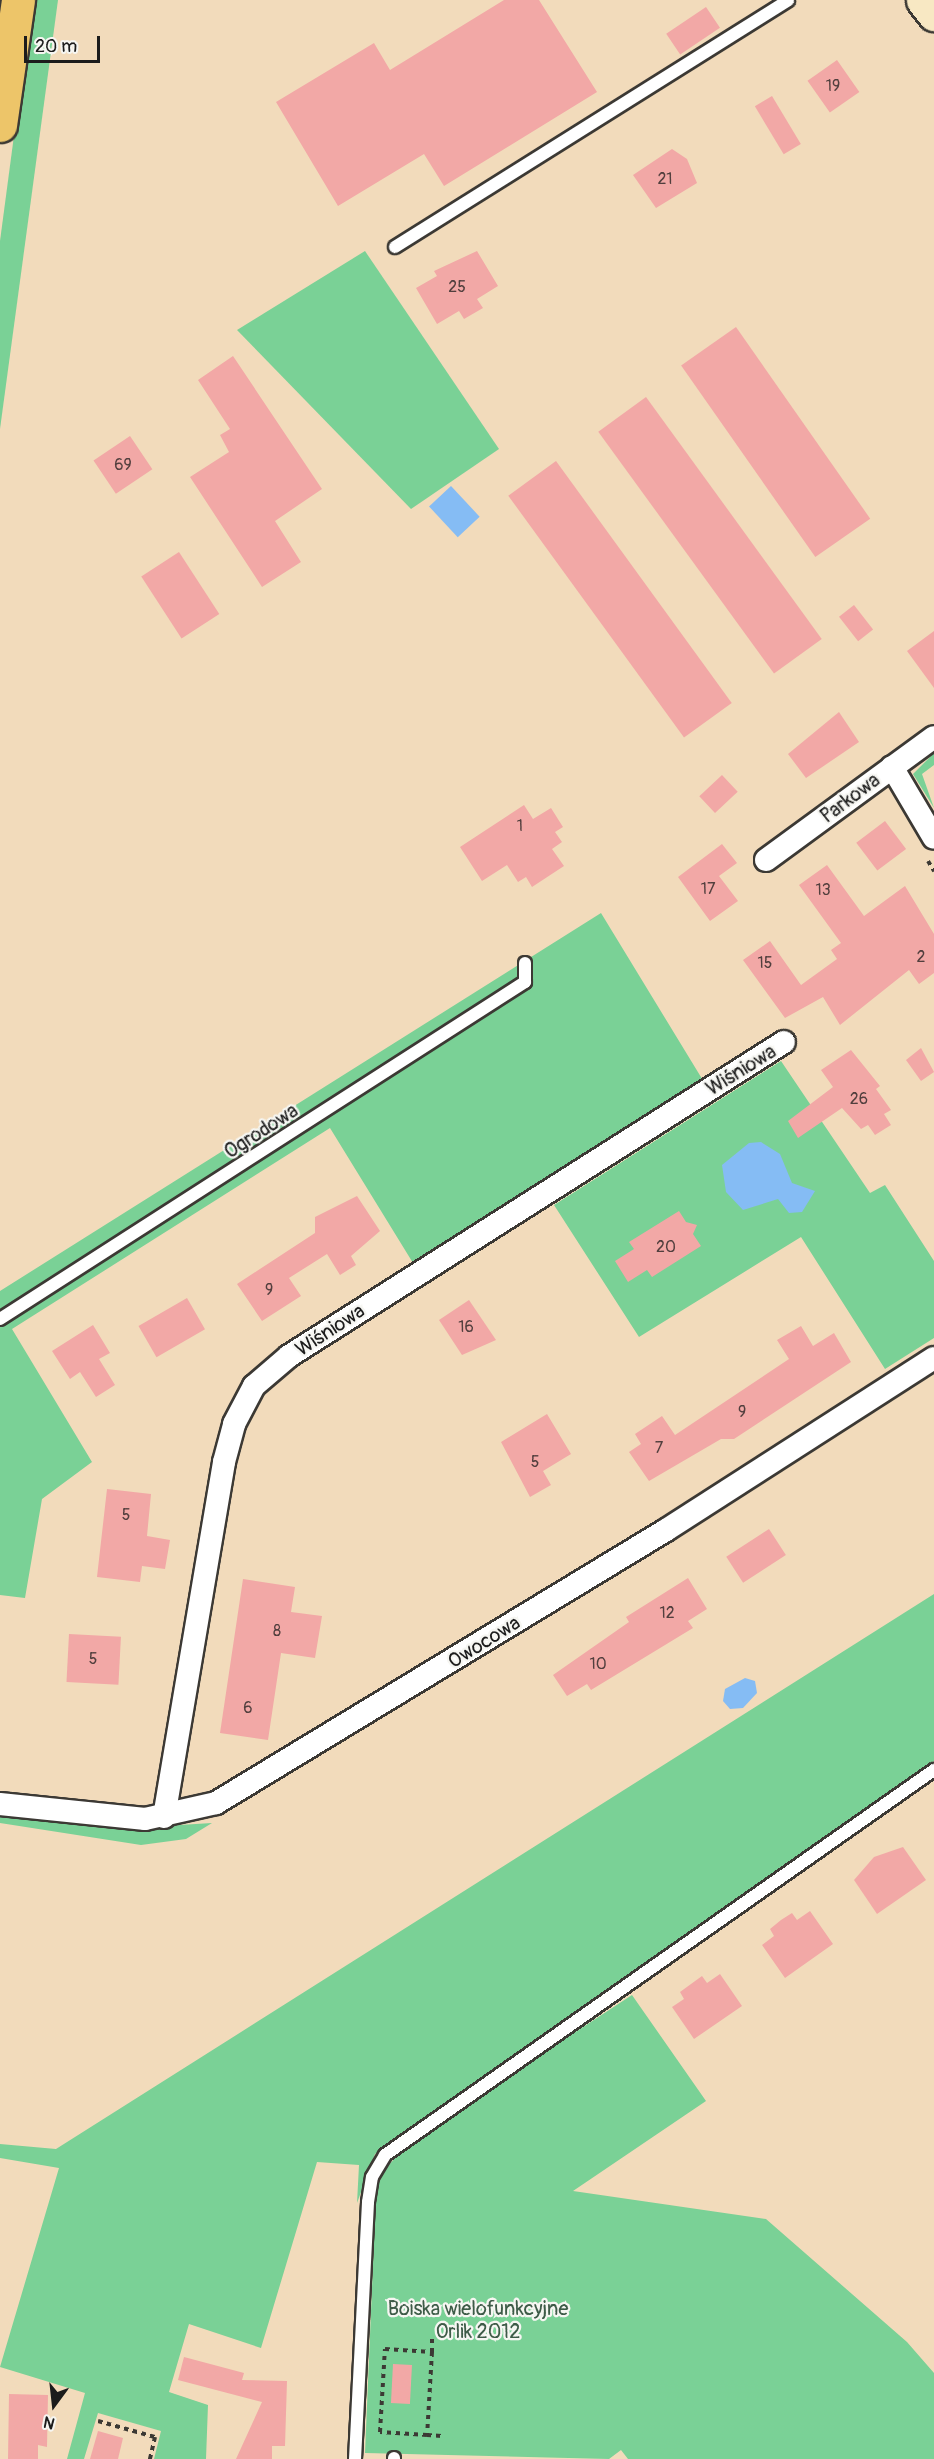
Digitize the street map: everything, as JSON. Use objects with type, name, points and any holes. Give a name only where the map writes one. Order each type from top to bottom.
[{"type":"main road","points":[[0,125],[18,0]]},
{"type":"street","points":[[923,0],[934,14]]},
{"type":"street","name":"Parkowa","points":[[766,860],[934,737]]},
{"type":"street","points":[[892,767],[929,845]]},
{"type":"street","name":"Wiśniowa","points":[[164,1817],[224,1462],[234,1424],[254,1386],[289,1356],[784,1042]]},
{"type":"street","name":"Owocowa","points":[[0,1804],[120,1819],[164,1817],[237,1793],[934,1358]]},
{"type":"lane","points":[[394,247],[788,0]]},
{"type":"lane","name":"Ogrodowa","points":[[0,1319],[525,982],[525,963]]},
{"type":"lane","points":[[355,2459],[369,2188],[385,2155],[934,1770]]},
{"type":"path","points":[[929,845],[934,871]]},
{"type":"path","points":[[427,2435],[432,2339]]},
{"type":"path","points":[[432,2352],[385,2349],[380,2432],[442,2436]]},
{"type":"path","points":[[98,2421],[155,2437],[150,2459]]},
{"type":"green space","points":[[32,0],[58,0],[0,429],[0,241]]},
{"type":"green space","points":[[365,251],[499,449],[411,509],[237,330]]},
{"type":"green space","points":[[934,753],[934,765],[922,774],[934,808],[913,774]]},
{"type":"green space","points":[[601,913],[704,1082],[413,1263],[330,1128],[12,1329],[92,1462],[42,1499],[25,1598],[0,1595],[0,1291]]},
{"type":"green space","points":[[781,1061],[870,1193],[885,1185],[934,1261],[934,1338],[885,1369],[801,1237],[639,1337],[554,1205]]},
{"type":"green space","points":[[934,1594],[934,1761],[375,2154],[357,2203],[359,2165],[317,2162],[261,2348],[189,2324],[169,2392],[208,2405],[206,2459],[154,2459],[161,2431],[98,2413],[84,2459],[67,2459],[85,2393],[0,2367],[59,2168],[0,2158],[0,2144],[56,2149]]},
{"type":"green space","points":[[0,1812],[115,1829],[212,1823],[186,1839],[141,1845],[0,1823]]},
{"type":"green space","name":"Boiska wielofunkcyjne Orlik 2012","points":[[632,1995],[706,2101],[573,2191],[766,2219],[907,2342],[934,2373],[934,2459],[628,2459],[621,2450],[609,2459],[365,2453],[376,2193],[382,2172],[415,2137]]},
{"type":"water","points":[[451,486],[480,517],[458,537],[429,506]]},
{"type":"water","points":[[761,1142],[780,1154],[792,1183],[815,1191],[802,1212],[789,1213],[778,1199],[743,1210],[726,1192],[722,1165],[749,1143]]},
{"type":"water","points":[[745,1678],[755,1681],[757,1693],[743,1708],[730,1709],[723,1701],[725,1689]]},
{"type":"building","points":[[504,0],[539,0],[597,92],[444,186],[424,154],[338,206],[276,102],[374,43],[390,70]]},
{"type":"building","points":[[706,7],[720,28],[680,55],[666,34]]},
{"type":"building","points":[[837,60],[859,92],[830,113],[808,81]]},
{"type":"building","points":[[772,96],[801,144],[784,154],[755,106]]},
{"type":"building","points":[[672,149],[687,159],[697,183],[656,208],[633,175]]},
{"type":"building","points":[[477,251],[498,286],[477,299],[483,308],[464,319],[459,311],[437,324],[416,288],[437,276],[434,271]]},
{"type":"building","points":[[736,327],[870,519],[815,557],[681,365]]},
{"type":"building","points":[[233,356],[322,489],[275,521],[301,562],[262,587],[190,477],[229,452],[220,435],[230,429],[198,380]]},
{"type":"building","points":[[646,397],[822,639],[774,674],[598,432]]},
{"type":"building","points":[[130,436],[152,469],[116,494],[94,461]]},
{"type":"building","points":[[556,461],[732,703],[684,738],[508,496]]},
{"type":"building","points":[[179,552],[219,614],[182,639],[141,577]]},
{"type":"building","points":[[854,605],[873,629],[858,641],[839,617]]},
{"type":"building","points":[[934,631],[934,688],[907,651]]},
{"type":"building","points":[[839,712],[859,742],[806,778],[788,754]]},
{"type":"building","points":[[722,775],[738,792],[715,813],[699,796]]},
{"type":"building","points":[[524,805],[533,819],[551,808],[563,827],[555,832],[562,842],[552,849],[564,866],[532,887],[526,877],[518,882],[507,865],[482,881],[460,847]]},
{"type":"building","points":[[885,821],[906,849],[877,871],[856,843]]},
{"type":"building","points":[[722,844],[737,863],[719,876],[738,901],[710,921],[678,877]]},
{"type":"building","points":[[827,865],[864,916],[905,886],[934,934],[934,973],[919,984],[909,970],[840,1025],[823,997],[785,1018],[743,960],[770,941],[801,985],[837,959],[831,950],[841,943],[799,885]]},
{"type":"building","points":[[921,1048],[934,1072],[921,1081],[906,1060]]},
{"type":"building","points":[[851,1050],[880,1086],[876,1089],[891,1110],[884,1114],[891,1125],[875,1135],[868,1125],[861,1129],[842,1108],[798,1138],[788,1121],[833,1087],[821,1070]]},
{"type":"building","points":[[357,1196],[380,1231],[351,1256],[356,1265],[340,1275],[327,1254],[289,1278],[301,1296],[262,1321],[237,1284],[315,1233],[315,1217]]},
{"type":"building","points":[[679,1211],[686,1222],[697,1225],[693,1234],[701,1246],[652,1277],[647,1270],[628,1282],[615,1261],[634,1249],[629,1242]]},
{"type":"building","points":[[187,1298],[205,1329],[157,1357],[139,1326]]},
{"type":"building","points":[[469,1300],[496,1340],[462,1355],[439,1320]]},
{"type":"building","points":[[93,1325],[110,1353],[99,1359],[115,1385],[96,1397],[80,1372],[70,1379],[52,1351]]},
{"type":"building","points":[[801,1326],[813,1346],[834,1333],[851,1362],[734,1439],[721,1439],[649,1481],[629,1452],[641,1444],[635,1434],[662,1416],[675,1435],[789,1359],[777,1340]]},
{"type":"building","points":[[547,1414],[571,1454],[543,1471],[551,1485],[530,1497],[501,1442]]},
{"type":"building","points":[[107,1489],[151,1494],[147,1536],[170,1540],[165,1569],[142,1566],[140,1582],[97,1577]]},
{"type":"building","points":[[769,1529],[786,1555],[743,1583],[726,1557]]},
{"type":"building","points":[[688,1578],[707,1609],[688,1621],[693,1628],[591,1690],[587,1684],[567,1696],[553,1675],[629,1622],[626,1617]]},
{"type":"building","points":[[243,1579],[295,1587],[291,1612],[322,1616],[315,1658],[281,1653],[268,1740],[220,1733]]},
{"type":"building","points":[[69,1634],[121,1637],[118,1685],[66,1682]]},
{"type":"building","points":[[903,1847],[926,1880],[877,1914],[854,1880],[874,1857]]},
{"type":"building","points":[[810,1911],[833,1944],[785,1978],[762,1945],[774,1936],[770,1929],[781,1920],[792,1913],[797,1920]]},
{"type":"building","points":[[720,1974],[742,2006],[694,2039],[672,2007],[684,1999],[680,1992],[702,1976],[707,1983]]},
{"type":"building","points":[[184,2357],[244,2373],[242,2380],[287,2381],[285,2446],[272,2446],[272,2459],[236,2459],[262,2402],[178,2380]]},
{"type":"building","points":[[393,2364],[412,2365],[410,2404],[391,2403]]},
{"type":"building","points":[[9,2394],[48,2395],[47,2447],[38,2445],[38,2459],[8,2459]]},
{"type":"building","points":[[98,2431],[123,2438],[118,2459],[90,2459]]}]
